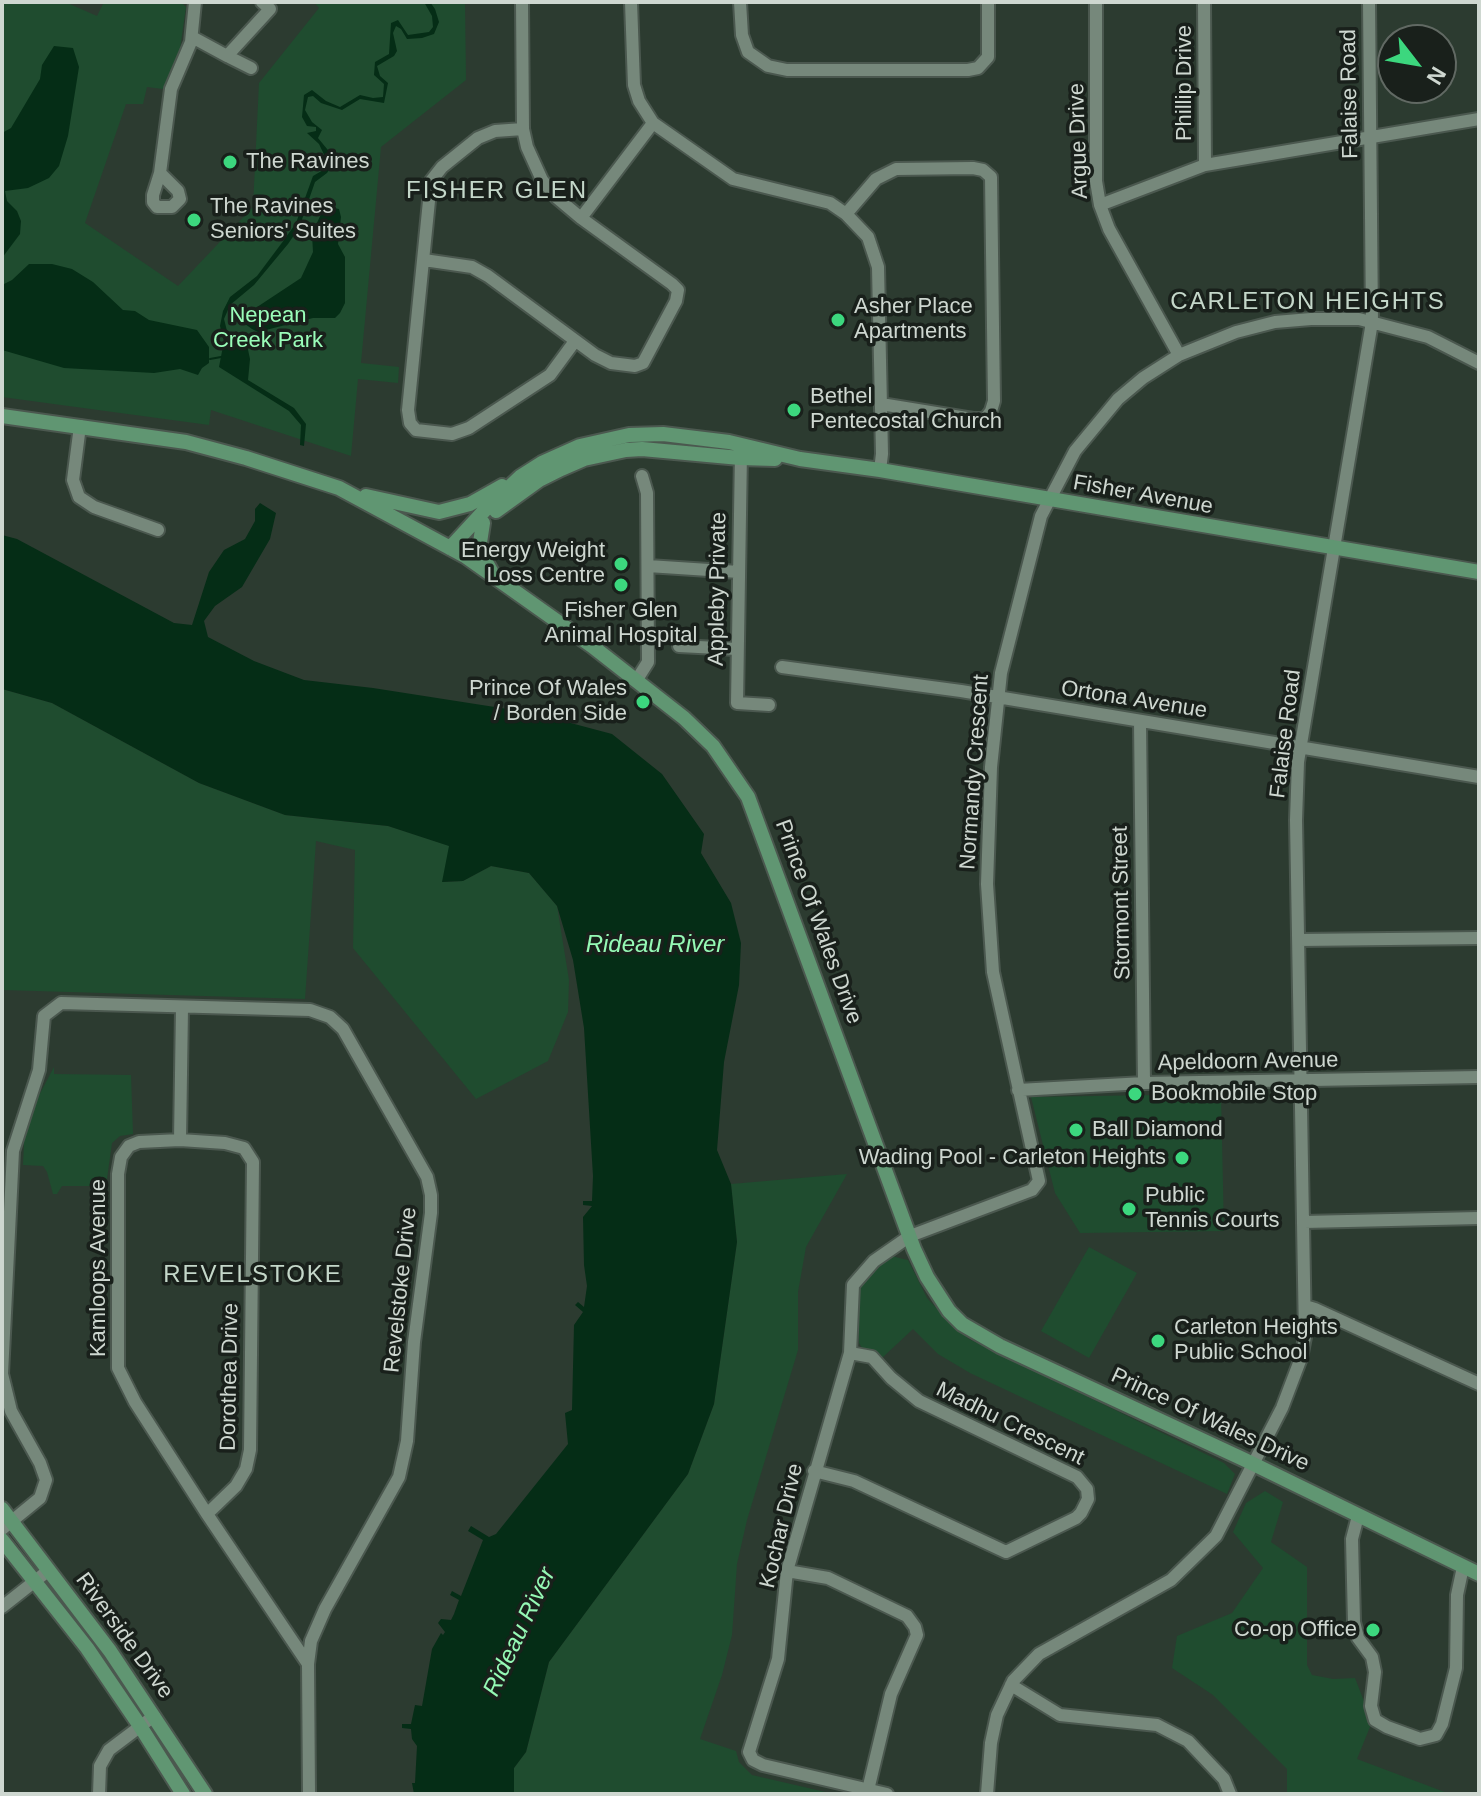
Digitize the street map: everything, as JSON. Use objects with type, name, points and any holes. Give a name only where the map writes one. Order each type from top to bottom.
[{"type":"main road","name":"Prince Of Wales Drive","points":[[2,416],[186,442],[339,488],[454,550],[495,576],[684,718],[713,746],[748,797],[910,1236],[927,1277],[949,1311],[981,1336],[1479,1574]]},
{"type":"main road","name":"Fisher Avenue","points":[[454,550],[484,511],[520,477],[542,463],[582,453],[629,435],[663,434],[741,452],[880,470],[1479,572]]},
{"type":"main road","name":"Fisher Avenue","points":[[454,550],[499,508],[582,453]]},
{"type":"main road","points":[[339,488],[439,512],[470,504],[520,477]]},
{"type":"main road","points":[[483,523],[479,549],[495,576]]},
{"type":"main road","name":"Riverside Drive","points":[[5,1520],[49,1570],[110,1651],[205,1794]]},
{"type":"main road","name":"Riverside Drive","points":[[2,1540],[87,1648],[183,1794]]},
{"type":"street","points":[[160,173],[171,89],[192,37],[195,2]]},
{"type":"street","points":[[424,260],[472,267],[603,360],[635,366],[643,363],[678,295],[672,284],[581,218],[556,197],[542,180],[527,147],[523,129],[522,2]]},
{"type":"street","points":[[631,2],[634,85],[639,101],[653,123],[733,179],[830,203],[846,214],[868,237],[878,267],[880,470]]},
{"type":"street","points":[[740,2],[742,35],[748,52],[768,66],[787,70],[978,68],[988,57],[988,2]]},
{"type":"street","name":"Argue Drive","points":[[1096,2],[1096,181],[1100,205],[1109,229],[1179,355]]},
{"type":"street","name":"Phillip Drive","points":[[1204,2],[1205,165]]},
{"type":"street","name":"Falaise Road","points":[[1254,1465],[1294,1381],[1305,1337],[1296,820],[1301,745],[1372,322],[1369,2]]},
{"type":"street","points":[[227,56],[270,4]]},
{"type":"street","points":[[192,37],[251,68]]},
{"type":"street","points":[[1100,205],[1205,165],[1479,119]]},
{"type":"street","points":[[581,218],[653,123]]},
{"type":"street","points":[[523,129],[495,131],[478,138],[442,167],[431,181],[408,410],[410,423],[416,430],[452,434],[484,420],[550,375],[575,341]]},
{"type":"street","points":[[846,214],[876,179],[896,169],[973,168],[983,170],[991,177],[994,401],[991,411],[985,419],[973,419],[881,404]]},
{"type":"street","name":"Normandy Crescent","points":[[910,1236],[1026,1192],[1039,1181],[993,972],[987,884],[991,767],[1001,673],[1041,518],[1075,451],[1118,399],[1179,355],[1236,332],[1275,322],[1341,318],[1372,322],[1428,337],[1479,363]]},
{"type":"street","points":[[80,426],[73,480],[79,497],[94,507],[158,530]]},
{"type":"street","name":"Appleby Private","points":[[741,452],[737,703],[769,705]]},
{"type":"street","points":[[636,681],[648,662],[647,493],[642,476]]},
{"type":"street","points":[[648,566],[739,572]]},
{"type":"street","points":[[679,646],[737,649]]},
{"type":"street","name":"Ortona Avenue","points":[[782,667],[1301,745],[1479,777]]},
{"type":"street","name":"Stormont Street","points":[[1140,722],[1144,1083]]},
{"type":"street","points":[[1299,940],[1479,938]]},
{"type":"street","name":"Revelstoke Drive","points":[[5,1520],[40,1498],[46,1480],[11,1411],[2,1374],[13,1151],[39,1070],[44,1016],[62,1003],[310,1010],[330,1017],[343,1029],[427,1177],[431,1213],[414,1342],[407,1441],[399,1477],[311,1641],[308,1664],[309,1794]]},
{"type":"street","points":[[180,1140],[182,1008]]},
{"type":"street","name":"Apeldoorn Avenue","points":[[1018,1090],[1144,1083],[1479,1077]]},
{"type":"street","name":"Dorothea Drive","points":[[180,1140],[225,1143],[244,1148],[253,1162],[250,1450],[246,1469],[236,1486],[207,1514]]},
{"type":"street","name":"Kamloops Avenue","points":[[180,1140],[139,1142],[129,1146],[121,1157],[118,1174],[118,1368],[130,1394],[207,1514],[308,1664]]},
{"type":"street","points":[[1304,1222],[1479,1218]]},
{"type":"street","name":"Kochar Drive","points":[[887,1794],[763,1765],[753,1760],[749,1752],[778,1659],[787,1571],[850,1353],[853,1285],[874,1261],[910,1236]]},
{"type":"street","points":[[1305,1306],[1479,1384]]},
{"type":"street","name":"Madhu Crescent","points":[[814,1471],[854,1481],[1006,1552],[1076,1518],[1088,1499],[1083,1482],[1077,1477],[919,1401],[872,1357],[850,1353]]},
{"type":"street","points":[[987,1794],[991,1743],[997,1715],[1011,1685],[1039,1654],[1171,1580],[1199,1555],[1216,1536],[1254,1465]]},
{"type":"street","points":[[1358,1516],[1352,1539],[1354,1622],[1358,1638],[1372,1657],[1375,1672],[1371,1706],[1375,1720],[1420,1739],[1436,1735],[1442,1724],[1456,1668],[1457,1595],[1463,1567]]},
{"type":"street","points":[[2,1607],[49,1570]]},
{"type":"street","points":[[787,1571],[828,1578],[907,1616],[915,1627],[917,1635],[891,1694],[868,1790]]},
{"type":"street","points":[[1011,1685],[1065,1717],[1157,1725],[1188,1741],[1224,1779],[1230,1794]]},
{"type":"street","points":[[99,1794],[102,1760],[115,1743],[154,1716]]},
{"type":"green space","name":"Nepean Creek Park","points":[[2,2],[65,2],[97,16],[104,2],[181,2],[186,7],[180,49],[163,89],[147,87],[143,104],[126,104],[85,223],[178,286],[253,207],[259,83],[319,8],[314,2],[465,2],[466,80],[381,147],[361,363],[399,367],[398,383],[358,379],[351,456],[211,410],[209,425],[2,397]]},
{"type":"green space","points":[[2,689],[52,703],[199,783],[285,815],[388,826],[450,846],[443,882],[463,881],[491,866],[529,873],[557,906],[569,980],[568,1012],[548,1061],[476,1099],[353,948],[355,850],[316,841],[305,999],[2,990]]},
{"type":"green space","points":[[54,1067],[54,1074],[131,1075],[133,1134],[120,1136],[112,1143],[106,1186],[62,1186],[57,1194],[53,1194],[43,1166],[23,1165],[24,1143],[21,1135]]},
{"type":"green space","points":[[1221,1094],[1224,1231],[1080,1233],[1055,1193],[1031,1097]]},
{"type":"green space","points":[[847,1174],[806,1247],[798,1292],[798,1350],[747,1520],[737,1564],[732,1635],[700,1739],[736,1751],[739,1762],[752,1775],[834,1794],[514,1794],[514,1768],[526,1752],[549,1662],[688,1474],[714,1404],[737,1242],[731,1184]]},
{"type":"green space","points":[[1089,1247],[1137,1273],[1089,1358],[1041,1331]]},
{"type":"green space","points":[[891,1256],[908,1260],[927,1298],[969,1339],[1224,1463],[1235,1474],[1227,1494],[970,1373],[938,1354],[913,1329],[882,1358],[862,1348],[859,1343],[859,1290]]},
{"type":"green space","points":[[1265,1491],[1283,1502],[1271,1542],[1307,1567],[1307,1665],[1312,1675],[1333,1679],[1355,1678],[1372,1722],[1357,1759],[1450,1794],[1287,1794],[1287,1769],[1213,1695],[1172,1668],[1177,1636],[1232,1613],[1263,1568],[1233,1532],[1246,1503]]},
{"type":"water","points":[[424,2],[430,2],[439,22],[434,34],[422,38],[407,39],[396,26],[393,33],[397,51],[377,66],[380,76],[388,83],[384,103],[360,99],[342,110],[321,103],[313,96],[308,97],[305,110],[312,122],[322,130],[318,138],[332,155],[333,164],[315,182],[299,228],[288,244],[254,285],[230,305],[224,319],[228,335],[247,345],[250,359],[248,380],[294,408],[306,424],[304,446],[300,445],[301,425],[289,411],[219,367],[224,341],[220,326],[223,311],[230,297],[257,276],[284,240],[296,223],[313,176],[325,169],[328,163],[319,144],[307,133],[316,131],[316,127],[307,126],[302,117],[304,95],[312,90],[340,107],[360,95],[383,97],[384,84],[374,75],[375,62],[389,54],[391,23],[398,20],[408,35],[429,32],[433,27],[432,16]]},
{"type":"water","points":[[54,46],[73,48],[79,67],[68,136],[59,166],[49,178],[28,188],[5,191],[7,201],[17,211],[21,221],[20,234],[2,258],[2,133],[11,128],[40,79],[42,65]]},
{"type":"water","points":[[339,209],[341,217],[338,244],[345,257],[345,303],[340,313],[335,318],[313,318],[258,332],[245,324],[245,315],[301,278],[313,252],[312,234],[321,214]]},
{"type":"water","points":[[29,264],[52,264],[72,269],[93,282],[123,310],[135,311],[149,320],[197,330],[209,347],[209,363],[198,375],[180,369],[154,373],[64,368],[2,350],[2,285]]},
{"type":"water","name":"Rideau River","points":[[260,503],[276,513],[270,539],[242,587],[215,606],[204,621],[208,637],[254,661],[304,680],[533,713],[612,734],[662,774],[704,834],[701,853],[731,903],[741,943],[739,985],[724,1062],[717,1150],[731,1184],[737,1242],[714,1404],[688,1474],[549,1662],[526,1752],[514,1768],[514,1794],[414,1794],[412,1783],[415,1783],[417,1746],[411,1729],[402,1728],[402,1724],[411,1724],[415,1705],[422,1706],[432,1649],[441,1633],[443,1635],[445,1632],[438,1623],[441,1619],[451,1620],[459,1600],[450,1595],[452,1591],[461,1596],[483,1540],[468,1531],[471,1526],[489,1537],[496,1534],[568,1444],[565,1413],[572,1410],[574,1325],[583,1312],[575,1305],[578,1302],[584,1307],[587,1286],[583,1217],[592,1206],[583,1205],[583,1201],[592,1201],[593,1176],[584,1028],[573,960],[557,906],[529,873],[491,866],[463,881],[442,882],[449,846],[388,826],[285,815],[199,783],[52,703],[2,689],[2,535],[17,539],[174,623],[192,625],[209,572],[224,550],[245,539]]},
{"type":"waterway","points":[[210,359],[221,357]]},
{"type":"place","name":"The Ravines","points":[[230,162]]},
{"type":"place","name":"The Ravines Seniors' Suites","points":[[194,220]]},
{"type":"place","name":"Asher Place Apartments","points":[[838,320]]},
{"type":"place","name":"Bethel Pentecostal Church","points":[[794,410]]},
{"type":"place","name":"Energy Weight Loss Centre","points":[[621,564]]},
{"type":"place","name":"Fisher Glen Animal Hospital","points":[[621,585]]},
{"type":"place","name":"Prince Of Wales / Borden Side","points":[[643,702]]},
{"type":"place","name":"Bookmobile Stop","points":[[1135,1094]]},
{"type":"place","name":"Ball Diamond","points":[[1076,1130]]},
{"type":"place","name":"Wading Pool - Carleton Heights","points":[[1182,1158]]},
{"type":"place","name":"Public Tennis Courts","points":[[1129,1209]]},
{"type":"place","name":"Carleton Heights Public School","points":[[1158,1341]]},
{"type":"place","name":"Co-op Office","points":[[1373,1630]]},
{"type":"district","name":"FISHER GLEN","points":[[497,191]]},
{"type":"district","name":"CARLETON HEIGHTS","points":[[1308,302]]},
{"type":"district","name":"REVELSTOKE","points":[[253,1275]]}]
